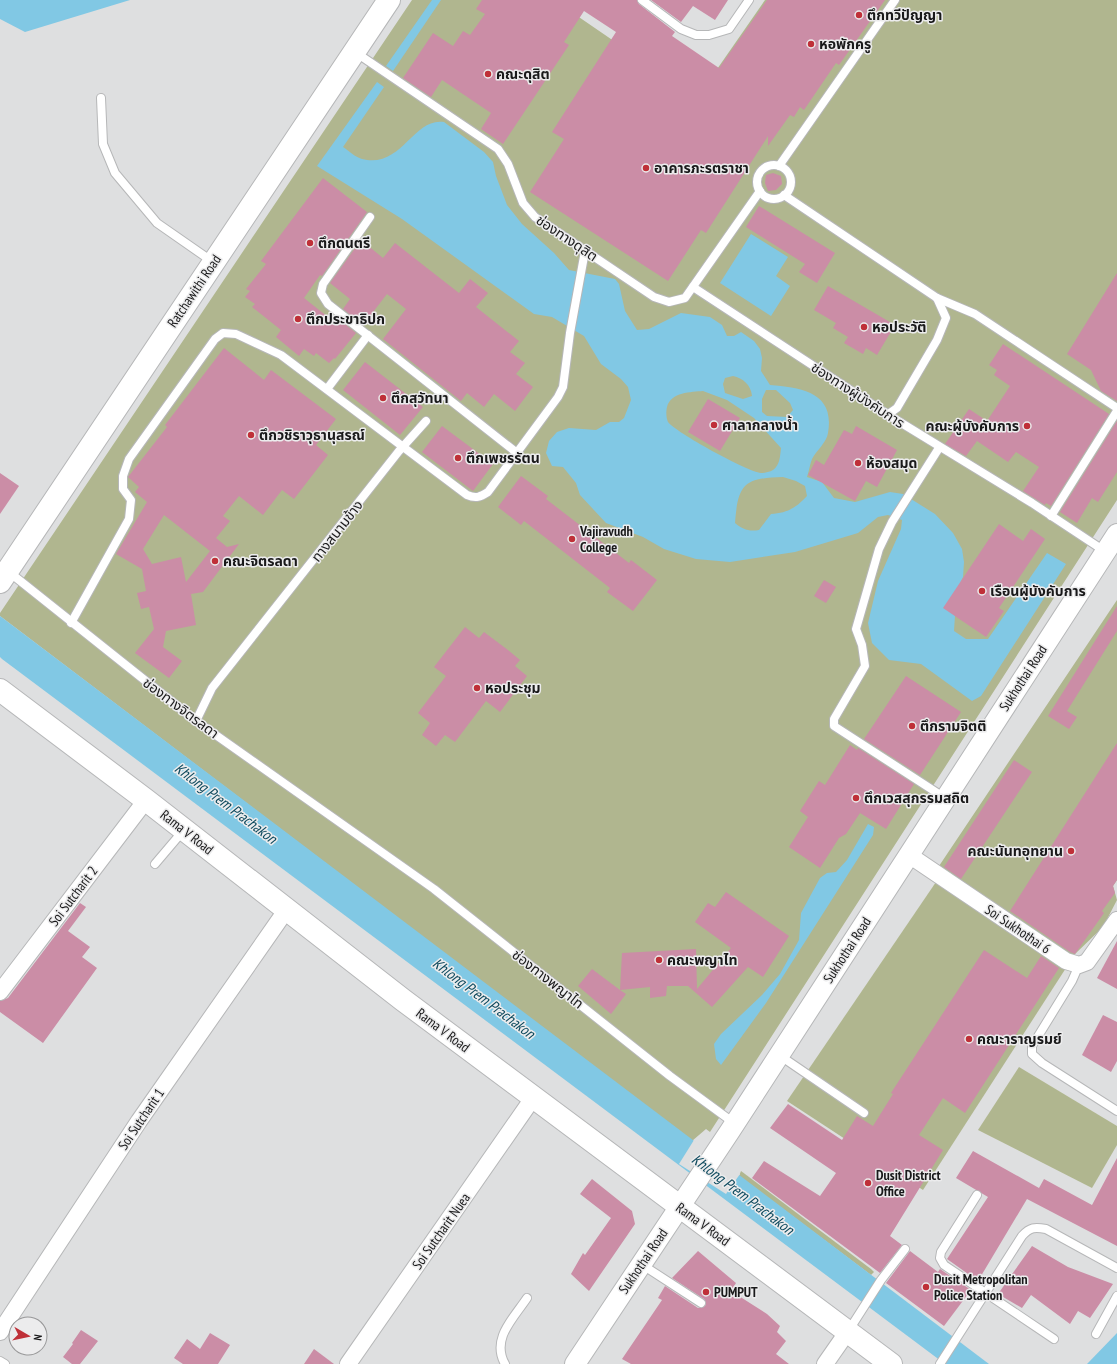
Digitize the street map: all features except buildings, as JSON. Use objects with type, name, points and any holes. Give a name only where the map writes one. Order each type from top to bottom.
[{"type":"main road","name":"Ratchawithi Road","points":[[4,576],[389,0]]},
{"type":"main road","name":"Rama V Road","points":[[0,690],[146,800],[403,1000],[891,1364]]},
{"type":"street","name":"Sukhothai Road","points":[[575,1364],[724,1139],[1117,534]]},
{"type":"street","name":"Soi Sutcharit 2","points":[[0,992],[146,800]]},
{"type":"street","name":"Soi Sukhothai 6","points":[[909,855],[1066,961],[1079,965]]},
{"type":"street","name":"Soi Sutcharit 1","points":[[0,1332],[139,1121],[287,909]]},
{"type":"street","points":[[1079,965],[1087,962],[1117,920]]},
{"type":"street","name":"Soi Sutcharit Nuea","points":[[348,1364],[533,1098]]},
{"type":"street","points":[[825,1364],[848,1331]]},
{"type":"lane","points":[[642,0],[681,29],[696,35],[709,35],[729,29],[749,0]]},
{"type":"lane","points":[[779,166],[895,0]]},
{"type":"lane","name":"ช่องทางดุสิต","points":[[354,51],[498,149],[508,164],[523,203],[535,217],[654,297],[668,302],[685,298],[760,191]]},
{"type":"lane","points":[[101,98],[103,144],[115,173],[157,223],[214,262]]},
{"type":"lane","points":[[771,165],[779,166],[786,170],[791,180],[788,191],[784,195],[780,198],[769,198],[760,191],[757,181],[761,171],[771,165]]},
{"type":"lane","points":[[784,195],[937,298],[975,314],[1117,410],[1051,516]]},
{"type":"lane","points":[[370,217],[323,284],[321,293],[328,304],[517,453]]},
{"type":"lane","points":[[72,623],[130,518],[131,500],[123,489],[123,476],[129,459],[215,338],[223,333],[236,334],[281,355],[404,446],[467,495],[474,498],[488,492],[558,397],[563,387],[570,334],[585,251]]},
{"type":"lane","name":"ช่องทางผู้บังคับการ","points":[[693,287],[939,448],[1051,516],[1106,552]]},
{"type":"lane","points":[[887,414],[897,408],[937,340],[946,318],[937,298]]},
{"type":"lane","points":[[327,389],[368,335]]},
{"type":"lane","name":"ทางสนามข้าง","points":[[196,721],[212,688],[404,446],[426,421]]},
{"type":"lane","points":[[939,448],[892,522],[879,549],[856,629],[862,645],[865,666],[834,720],[834,726],[946,798]]},
{"type":"lane","name":"ช่องทางจิตรลดา","points":[[4,576],[72,623],[196,721],[361,837]]},
{"type":"lane","points":[[155,864],[184,830]]},
{"type":"lane","name":"ช่องทางพญาไท","points":[[361,837],[434,889],[670,1076],[734,1123]]},
{"type":"lane","points":[[1079,965],[1072,981],[1032,1046],[1032,1054],[1042,1063],[1117,1112]]},
{"type":"lane","points":[[778,1055],[864,1113]]},
{"type":"lane","points":[[977,1195],[941,1252],[940,1258],[944,1265],[1054,1339]]},
{"type":"lane","points":[[940,1364],[959,1337],[1028,1228],[1037,1227],[1046,1229],[1117,1268]]},
{"type":"lane","points":[[848,1331],[881,1280],[905,1248]]},
{"type":"lane","points":[[641,1264],[701,1303]]},
{"type":"lane","points":[[1096,1334],[1117,1296]]},
{"type":"lane","points":[[504,1364],[500,1350],[502,1336],[527,1298]]},
{"type":"lane","points":[[0,1361],[5,1364]]},
{"type":"green space","name":"Vajiravudh College","points":[[412,0],[554,0],[697,98],[765,0],[1117,0],[1117,500],[710,1132],[706,1129],[692,1141],[0,616],[0,613]]},
{"type":"green space","points":[[1117,600],[1117,880],[1113,886],[1117,900],[1103,927],[1074,955],[1069,957],[939,866]]},
{"type":"green space","points":[[936,882],[1066,968],[923,1190],[787,1101]]},
{"type":"green space","points":[[1019,1067],[1117,1126],[1117,1145],[1092,1188],[978,1130]]},
{"type":"green space","points":[[741,1171],[874,1272],[871,1275],[739,1176]]},
{"type":"water","points":[[0,0],[130,0],[25,32],[0,19]]},
{"type":"water","points":[[432,0],[441,0],[393,71],[386,66]]},
{"type":"water","points":[[377,82],[384,87],[343,147],[354,155],[362,159],[376,160],[387,157],[424,127],[433,123],[444,122],[484,152],[493,162],[496,176],[507,205],[522,224],[554,253],[569,270],[615,279],[619,284],[625,311],[637,330],[649,329],[681,313],[710,317],[722,325],[727,336],[734,336],[741,332],[754,341],[760,349],[762,358],[761,371],[770,385],[794,388],[814,395],[821,401],[826,409],[829,419],[828,433],[824,443],[812,459],[807,477],[822,482],[834,498],[855,502],[890,492],[903,494],[935,514],[953,533],[962,549],[964,562],[963,577],[948,609],[955,615],[954,631],[966,639],[988,639],[1047,553],[1066,564],[981,696],[972,701],[921,664],[889,660],[872,643],[868,623],[878,581],[901,529],[902,520],[888,515],[878,517],[858,533],[795,552],[730,562],[696,559],[664,549],[643,537],[606,523],[580,495],[576,483],[563,467],[552,466],[546,453],[549,441],[557,432],[569,428],[596,430],[610,422],[619,422],[624,418],[631,400],[628,387],[621,379],[601,364],[584,336],[552,317],[534,314],[402,219],[317,166]],"holes":[[[733,376],[740,378],[748,385],[752,396],[743,399],[725,393],[723,384],[725,378]],[[766,390],[776,390],[790,403],[793,410],[787,417],[767,416],[762,412],[762,399]],[[703,391],[727,400],[754,418],[781,448],[777,466],[773,470],[765,473],[754,471],[728,459],[673,427],[668,422],[667,417],[669,402],[673,398],[687,393]],[[783,477],[796,481],[805,486],[807,496],[791,509],[771,514],[759,530],[746,530],[740,527],[735,523],[736,510],[741,492],[751,482],[759,479]]]},
{"type":"water","points":[[751,234],[788,257],[776,276],[790,286],[771,316],[720,283]]},
{"type":"water","name":"Khlong Prem Prachakon","points":[[0,616],[989,1364],[945,1364],[2,659],[0,657]]},
{"type":"water","points":[[868,824],[874,827],[873,835],[766,1003],[721,1065],[716,1059],[714,1044],[721,1034],[762,995],[780,974],[799,940],[801,913],[820,878],[827,873],[836,872],[847,860]]},
{"type":"water","points":[[1117,1333],[1117,1364],[1087,1364]]},
{"type":"pier","points":[[694,1140],[740,1174],[726,1194],[679,1164]]},
{"type":"place","name":"ตึกทวีปัญญา","points":[[859,15]]},
{"type":"place","name":"หอพักครู","points":[[811,44]]},
{"type":"place","name":"คณะดุสิต","points":[[488,74]]},
{"type":"place","name":"อาคารภะรตราชา","points":[[646,168]]},
{"type":"place","name":"ตึกดนตรี","points":[[310,243]]},
{"type":"place","name":"ตึกประขาธิปก","points":[[298,319]]},
{"type":"place","name":"หอประวัติ","points":[[864,327]]},
{"type":"place","name":"ตึกสุวัทนา","points":[[383,398]]},
{"type":"place","name":"ศาลากลางน้ำ","points":[[714,425]]},
{"type":"place","name":"คณะผู้บังคับการ","points":[[1027,426]]},
{"type":"place","name":"ตึกวชิราวุธานุสรณ์","points":[[251,435]]},
{"type":"place","name":"ตึกเพชรรัตน","points":[[458,458]]},
{"type":"place","name":"ห้องสมุด","points":[[858,463]]},
{"type":"place","name":"Vajiravudh College","points":[[572,539]]},
{"type":"place","name":"คณะจิตรลดา","points":[[215,561]]},
{"type":"place","name":"เรือนผู้บังคับการ","points":[[982,591]]},
{"type":"place","name":"หอประชุม","points":[[477,688]]},
{"type":"place","name":"ตึกรามจิตติ","points":[[912,726]]},
{"type":"place","name":"ตึกเวสสุกรรมสถิต","points":[[856,798]]},
{"type":"place","name":"คณะนันทอุทยาน","points":[[1071,851]]},
{"type":"place","name":"คณะพญาไท","points":[[659,960]]},
{"type":"place","name":"คณะาราญรมย์","points":[[969,1039]]},
{"type":"place","name":"Dusit District Office","points":[[868,1183]]},
{"type":"place","name":"Dusit Metropolitan Police Station","points":[[926,1287]]},
{"type":"place","name":"PUMPUT","points":[[706,1292]]}]
